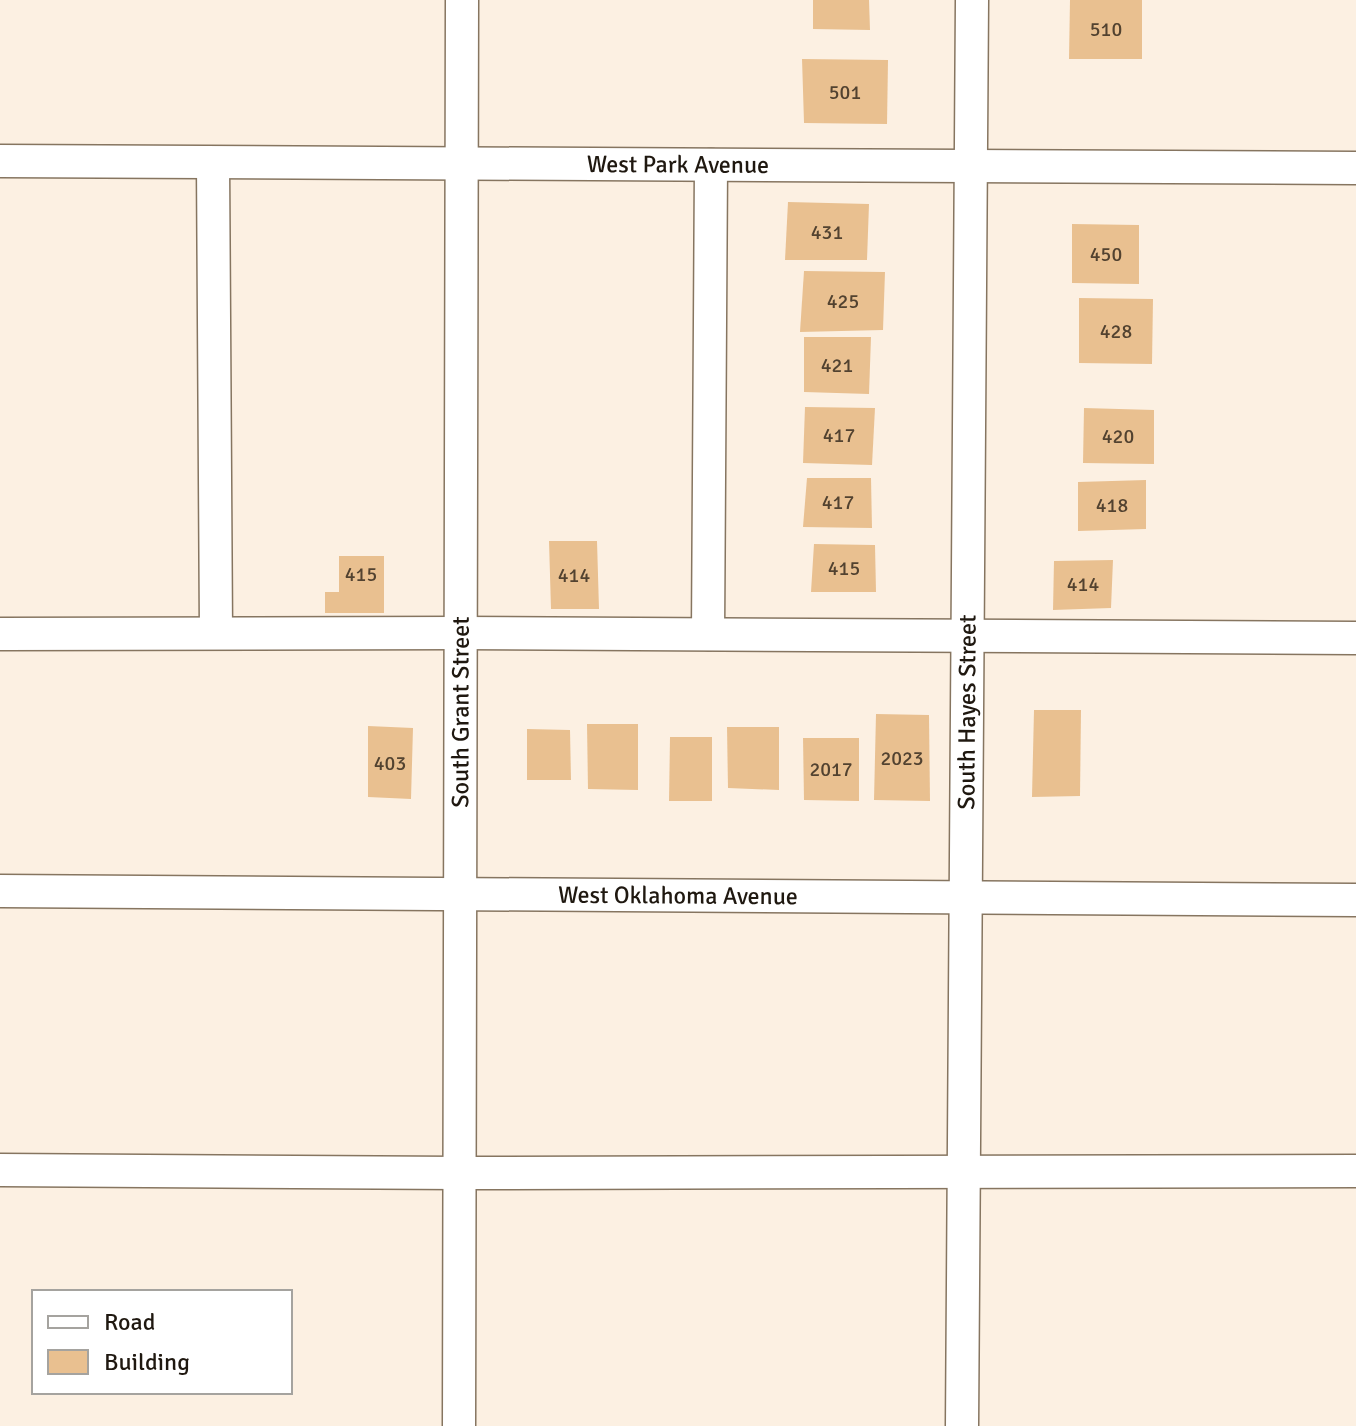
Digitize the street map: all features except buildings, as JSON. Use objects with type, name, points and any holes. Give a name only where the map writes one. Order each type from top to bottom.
[{"type":"street","name":"South Grant Street","points":[[459,1426],[462,0]]},
{"type":"street","name":"South Hayes Street","points":[[962,1426],[972,0]]},
{"type":"street","name":"West Park Avenue","points":[[0,161],[1356,168]]},
{"type":"street","points":[[213,163],[216,633]]},
{"type":"street","points":[[708,634],[711,165]]},
{"type":"street","points":[[0,634],[1356,638]]},
{"type":"street","name":"West Oklahoma Avenue","points":[[0,891],[1356,900]]},
{"type":"street","points":[[0,1170],[459,1173],[1356,1171]]}]
